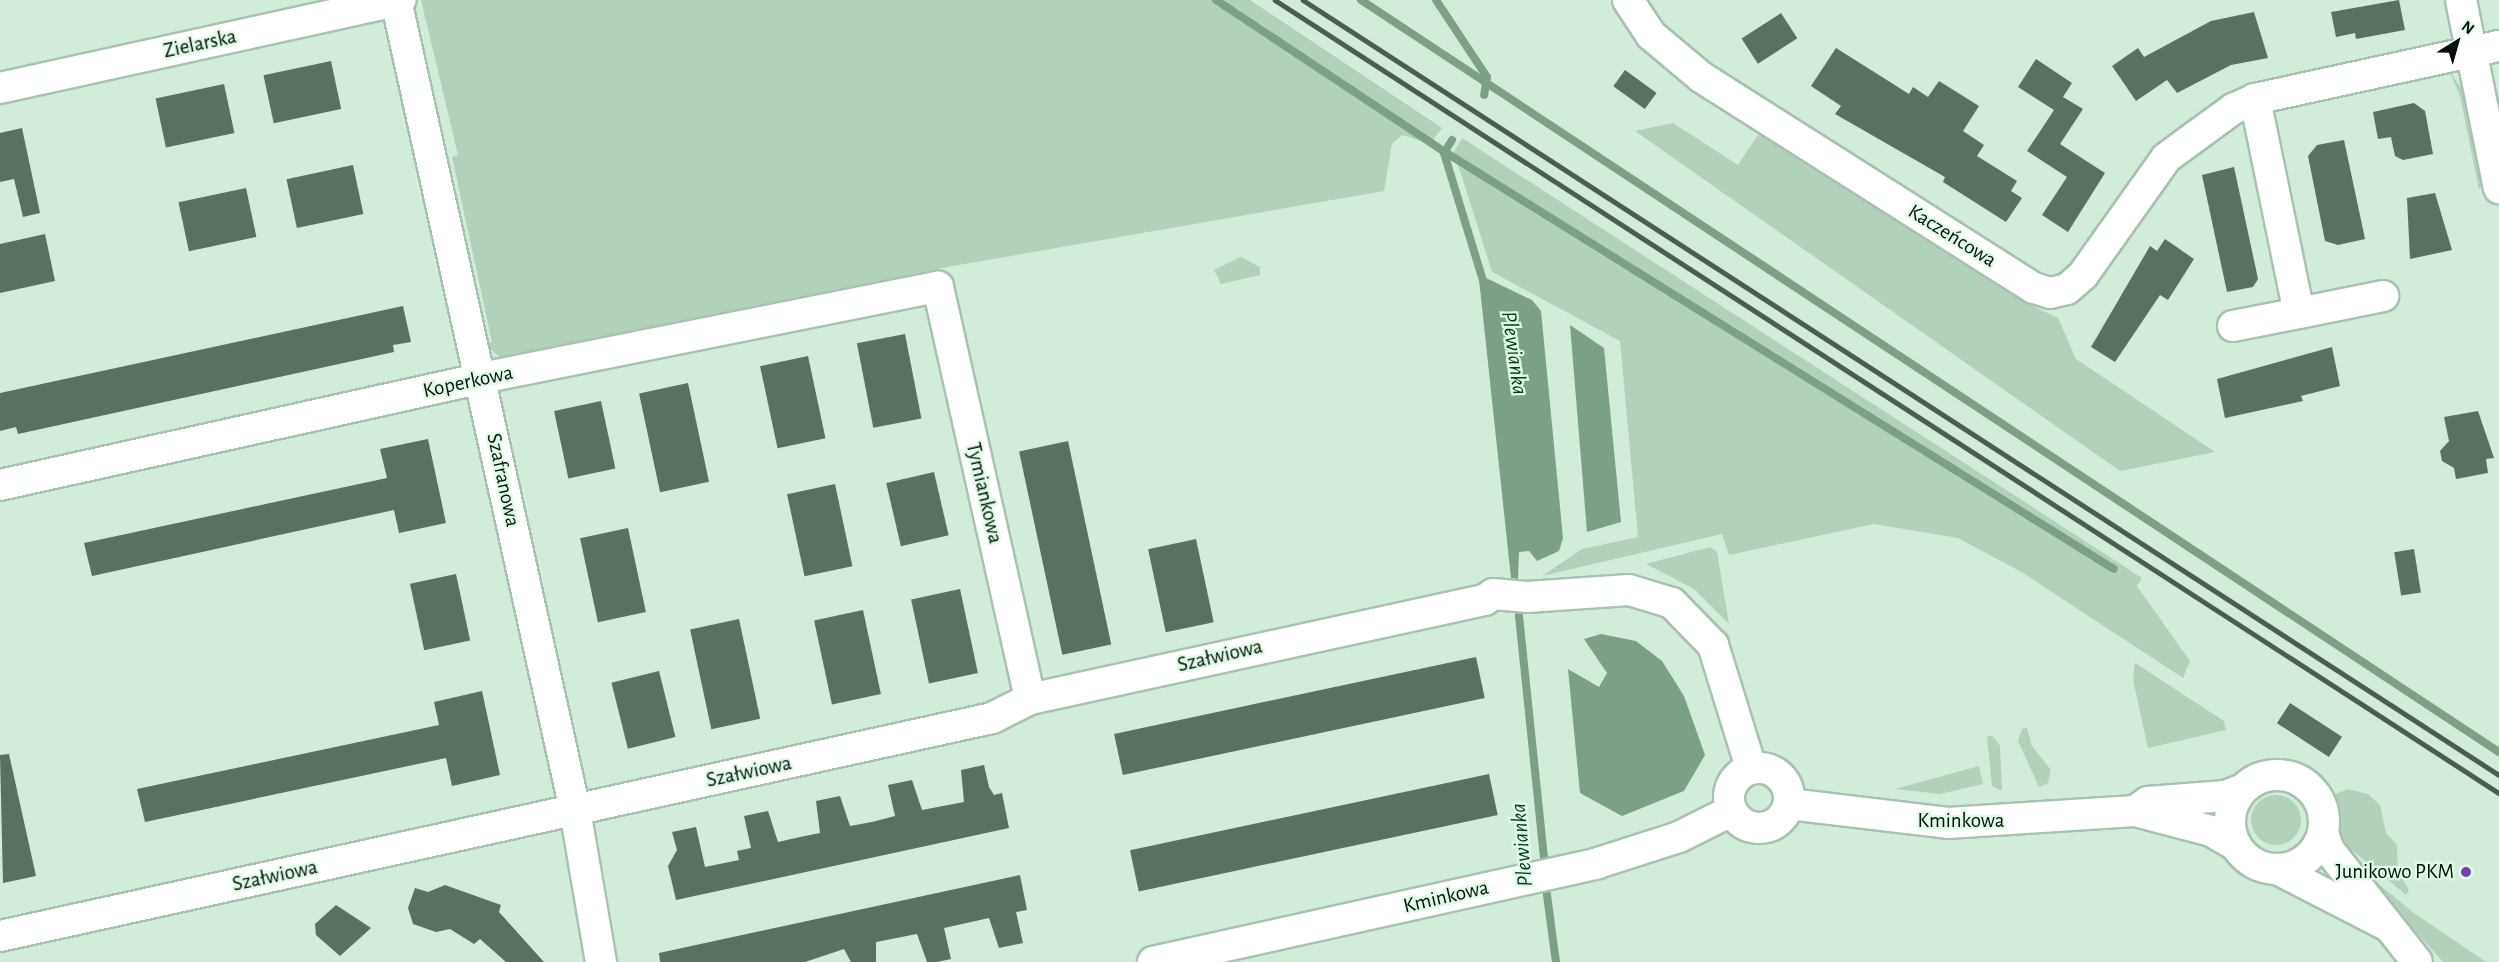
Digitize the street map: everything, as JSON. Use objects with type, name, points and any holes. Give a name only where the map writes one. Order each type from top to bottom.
[{"type":"street","name":"Zielarska","points":[[0,88],[398,0]]},
{"type":"street","name":"Szafranowa","points":[[398,0],[575,810],[602,962]]},
{"type":"street","name":"Kaczeńcowa","points":[[1628,0],[1651,35],[1701,77],[2034,288],[2050,293],[2067,289],[2083,275],[2166,158],[2212,121],[2255,99],[2485,49]]},
{"type":"street","points":[[2461,0],[2485,49],[2499,188]]},
{"type":"street","points":[[2255,99],[2299,313]]},
{"type":"street","name":"Koperkowa","points":[[0,485],[481,378],[938,287]]},
{"type":"street","name":"Tymiankowa","points":[[938,287],[1030,699]]},
{"type":"street","points":[[2233,326],[2383,296]]},
{"type":"street","name":"Szałwiowa","points":[[0,936],[992,718],[1030,699],[1485,600],[1493,594],[1527,597],[1629,590],[1671,603],[1713,645],[1751,768]]},
{"type":"street","points":[[1751,768],[1779,776],[1788,804],[1774,824],[1758,828],[1742,823],[1731,811],[1733,780],[1751,768]]},
{"type":"street","points":[[2135,811],[2148,802],[2214,798],[2241,790],[2271,774],[2303,782],[2319,799],[2323,833],[2329,850],[2367,892],[2386,925],[2417,962]]},
{"type":"street","points":[[2235,845],[2229,820],[2241,790]]},
{"type":"street","name":"Kminkowa","points":[[1788,804],[1948,823],[2135,811]]},
{"type":"street","name":"Kminkowa","points":[[1153,962],[1598,863],[1679,837],[1731,811]]},
{"type":"street","points":[[2135,811],[2211,831],[2235,845],[2253,863],[2277,869],[2386,925]]},
{"type":"street","points":[[2277,869],[2302,862],[2323,833]]},
{"type":"shaded area","points":[[421,0],[1250,0],[1442,128],[1430,144],[1402,135],[1392,144],[1384,191],[947,267],[504,361],[485,344],[492,342],[452,157],[458,155]]},
{"type":"shaded area","points":[[2449,71],[2466,94],[2484,184],[2479,189],[2460,96]]},
{"type":"shaded area","points":[[1673,123],[1738,165],[1759,133],[2022,301],[2058,318],[2076,359],[2215,452],[2120,471],[1635,131]]},
{"type":"shaded area","points":[[1462,138],[2142,578],[2137,586],[2190,661],[2183,678],[2023,573],[1958,538],[1874,524],[1729,555],[1722,534],[1542,576],[1582,549],[1638,537],[1620,341],[1492,272],[1454,152]]},
{"type":"shaded area","points":[[1241,257],[1260,267],[1260,275],[1221,284],[1214,270]]},
{"type":"shaded area","points":[[1710,547],[1717,552],[1729,624],[1694,589],[1646,564]]},
{"type":"shaded area","points":[[2135,663],[2224,721],[2226,730],[2148,748],[2133,680]]},
{"type":"shaded area","points":[[2027,728],[2032,746],[2051,770],[2048,783],[2039,787],[2018,741],[2022,729]]},
{"type":"shaded area","points":[[1992,735],[2000,746],[2002,791],[1992,786],[1987,737]]},
{"type":"shaded area","points":[[1979,766],[1983,784],[1940,794],[1895,789]]},
{"type":"shaded area","points":[[2348,789],[2368,794],[2380,805],[2386,833],[2397,845],[2398,872],[2409,890],[2406,895],[2353,851],[2347,856],[2330,796]]},
{"type":"shaded area","points":[[2276,795],[2290,799],[2297,806],[2301,820],[2297,834],[2290,841],[2276,845],[2262,841],[2255,834],[2251,820],[2255,806],[2262,799]]},
{"type":"shaded area","points":[[2359,868],[2414,913],[2486,962],[2443,962]]},
{"type":"water","points":[[1486,278],[1532,300],[1541,311],[1563,538],[1559,551],[1537,561],[1529,551],[1519,552],[1518,579],[1511,578],[1479,279]]},
{"type":"water","points":[[1570,325],[1604,348],[1621,522],[1587,532]]},
{"type":"water","points":[[1601,634],[1636,641],[1662,661],[1684,696],[1705,755],[1684,791],[1622,816],[1580,793],[1568,669],[1599,687],[1607,673],[1584,639]]},
{"type":"building","points":[[2399,0],[2405,30],[2356,39],[2355,33],[2336,37],[2331,12]]},
{"type":"building","points":[[2254,12],[2268,58],[2231,65],[2177,93],[2167,80],[2136,101],[2112,66],[2138,48],[2144,57],[2211,21]]},
{"type":"building","points":[[1781,13],[1797,38],[1758,64],[1742,39]]},
{"type":"building","points":[[1836,48],[1909,94],[1913,87],[1928,97],[1939,81],[1979,106],[1963,131],[1984,145],[1977,156],[2017,181],[2011,191],[2022,198],[2006,222],[1943,182],[1945,177],[1835,114],[1841,106],[1811,86]]},
{"type":"building","points":[[2036,59],[2072,83],[2063,97],[2083,109],[2060,144],[2105,173],[2068,232],[2042,215],[2067,177],[2027,151],[2054,110],[2018,87]]},
{"type":"building","points":[[331,61],[341,109],[274,123],[264,75]]},
{"type":"building","points":[[1625,70],[1657,93],[1645,109],[1613,86]]},
{"type":"building","points":[[224,84],[234,133],[166,147],[156,99]]},
{"type":"building","points":[[2414,103],[2425,111],[2433,154],[2403,160],[2395,156],[2391,137],[2378,139],[2373,112]]},
{"type":"building","points":[[22,128],[40,213],[23,217],[14,179],[0,182],[0,133]]},
{"type":"building","points":[[2344,140],[2365,239],[2338,245],[2325,241],[2308,156],[2317,145]]},
{"type":"building","points":[[353,165],[363,214],[297,228],[286,179]]},
{"type":"building","points":[[2234,167],[2258,279],[2253,287],[2227,292],[2202,175]]},
{"type":"building","points":[[246,188],[256,237],[189,251],[179,202]]},
{"type":"building","points":[[2435,193],[2452,250],[2410,259],[2407,198]]},
{"type":"building","points":[[45,234],[55,281],[0,293],[0,244]]},
{"type":"building","points":[[2165,239],[2194,259],[2168,300],[2160,295],[2115,362],[2091,347],[2150,246],[2157,251]]},
{"type":"building","points":[[403,306],[411,342],[393,345],[394,352],[18,434],[16,427],[0,431],[0,393]]},
{"type":"building","points":[[905,334],[921,418],[873,428],[857,343]]},
{"type":"building","points":[[2332,347],[2340,386],[2301,396],[2303,401],[2225,418],[2217,379]]},
{"type":"building","points":[[808,356],[825,438],[778,448],[760,366]]},
{"type":"building","points":[[688,383],[709,482],[660,492],[639,393]]},
{"type":"building","points":[[601,401],[615,468],[568,478],[554,411]]},
{"type":"building","points":[[2478,411],[2494,458],[2486,459],[2488,473],[2456,479],[2454,468],[2442,461],[2440,451],[2449,441],[2444,417]]},
{"type":"building","points":[[428,439],[446,523],[399,533],[394,510],[92,576],[84,543],[387,478],[380,449]]},
{"type":"building","points":[[1068,441],[1111,644],[1062,655],[1019,451]]},
{"type":"building","points":[[934,472],[949,535],[901,546],[886,483]]},
{"type":"building","points":[[835,484],[852,566],[805,576],[787,494]]},
{"type":"building","points":[[628,528],[646,612],[598,622],[580,538]]},
{"type":"building","points":[[1196,539],[1214,622],[1166,632],[1148,549]]},
{"type":"building","points":[[2414,549],[2421,592],[2401,596],[2394,552]]},
{"type":"building","points":[[456,574],[470,641],[424,650],[410,584]]},
{"type":"building","points":[[960,589],[978,673],[929,684],[911,599]]},
{"type":"building","points":[[863,610],[881,694],[832,705],[814,620]]},
{"type":"building","points":[[739,619],[760,719],[711,729],[690,629]]},
{"type":"building","points":[[1476,657],[1485,698],[1123,775],[1114,734]]},
{"type":"building","points":[[659,671],[675,737],[628,749],[611,683]]},
{"type":"building","points":[[482,691],[500,775],[452,786],[446,758],[145,822],[137,789],[439,725],[434,702]]},
{"type":"building","points":[[2290,703],[2342,737],[2329,757],[2277,723]]},
{"type":"building","points":[[9,754],[36,876],[3,883],[0,755]]},
{"type":"building","points":[[984,765],[989,787],[994,795],[1002,793],[1009,828],[676,900],[668,866],[677,850],[672,832],[696,827],[705,867],[739,860],[737,851],[751,848],[744,816],[768,811],[778,842],[820,833],[816,801],[840,796],[850,826],[895,816],[888,785],[912,780],[922,810],[964,802],[961,770]]},
{"type":"building","points":[[1489,774],[1498,815],[1139,891],[1130,850]]},
{"type":"building","points":[[1020,875],[1027,910],[1016,912],[1023,943],[999,948],[989,918],[944,928],[951,959],[937,962],[927,962],[917,934],[876,942],[876,962],[851,962],[844,949],[805,962],[660,962],[659,953]]},
{"type":"building","points":[[445,885],[501,905],[499,912],[544,962],[506,962],[480,939],[474,944],[450,929],[436,932],[413,924],[408,908],[415,888],[428,892]]},
{"type":"building","points":[[336,905],[371,928],[340,956],[316,935],[315,924]]},
{"type":"waterway","points":[[1216,0],[1445,152],[2114,569]]},
{"type":"waterway","points":[[1361,0],[2499,752]]},
{"type":"waterway","name":"Plewianka","points":[[1436,0],[1487,77],[1484,95]]},
{"type":"waterway","name":"Plewianka","points":[[1452,140],[1444,153],[1485,287]]},
{"type":"waterway","name":"Plewianka","points":[[1519,616],[1545,868]]},
{"type":"waterway","name":"Plewianka","points":[[1545,880],[1556,962]]},
{"type":"railway","points":[[1275,0],[2499,793]]},
{"type":"railway","points":[[1303,0],[2499,775]]},
{"type":"place","name":"Junikowo PKM","points":[[2466,872]]}]
